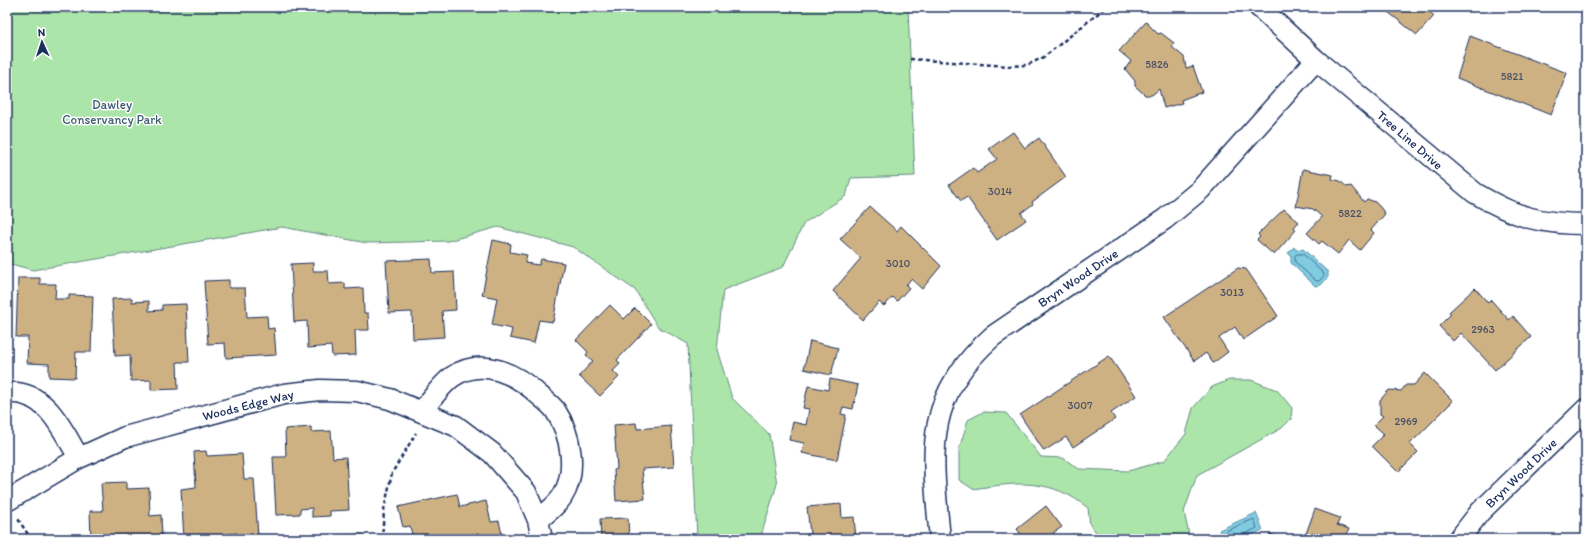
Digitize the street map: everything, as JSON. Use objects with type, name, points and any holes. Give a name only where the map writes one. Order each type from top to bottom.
[{"type":"street","name":"Tree Line Drive","points":[[1259,7],[1316,60],[1475,193],[1498,207],[1526,218],[1558,224],[1586,224]]},
{"type":"street","name":"Bryn Wood Drive","points":[[940,539],[934,466],[934,442],[938,420],[946,395],[959,372],[975,352],[993,336],[1165,219],[1200,190],[1316,60]]},
{"type":"street","name":"Woods Edge Way","points":[[422,411],[439,390],[453,377],[468,370],[481,368],[508,373],[532,389],[554,409],[563,424],[569,445],[571,468],[569,483],[562,497],[540,530]]},
{"type":"street","name":"Woods Edge Way","points":[[7,501],[79,458],[125,437],[284,394],[320,390],[357,391],[390,399],[456,426],[492,453],[526,492],[540,530]]},
{"type":"street","points":[[7,393],[32,397],[51,411],[79,458]]},
{"type":"street","name":"Bryn Wood Drive","points":[[1459,539],[1480,512],[1586,410]]},
{"type":"path","points":[[910,59],[1009,66],[1028,64],[1044,57],[1106,7]]},
{"type":"path","points":[[382,539],[384,510],[392,472],[410,445],[419,427],[422,411]]},
{"type":"green space","name":"Dawley Conservancy Park","points":[[7,7],[908,7],[915,176],[851,178],[846,196],[804,223],[783,267],[723,290],[717,350],[732,398],[769,434],[777,484],[760,539],[697,539],[688,344],[658,327],[635,290],[573,247],[498,227],[448,241],[367,243],[282,227],[33,270],[7,263]]},
{"type":"green space","points":[[1229,380],[1251,380],[1277,390],[1292,408],[1291,419],[1282,428],[1197,475],[1184,512],[1190,539],[1102,539],[1090,525],[1088,508],[1061,491],[1047,487],[1019,484],[973,489],[959,480],[959,449],[968,420],[983,412],[1006,413],[1041,457],[1063,458],[1079,469],[1128,471],[1164,461],[1186,434],[1193,408],[1212,387]]},
{"type":"green space","points":[[362,534],[369,539],[281,539]]},
{"type":"water","points":[[1294,247],[1296,250],[1303,249],[1328,272],[1328,277],[1321,285],[1315,286],[1291,263],[1291,256],[1288,253]]},
{"type":"water","points":[[1256,513],[1263,530],[1243,539],[1223,539],[1219,530]]},
{"type":"building","points":[[1392,7],[1434,7],[1430,12],[1434,16],[1417,35],[1388,12]]},
{"type":"building","points":[[1146,22],[1158,34],[1161,33],[1174,43],[1172,47],[1184,57],[1186,68],[1193,66],[1202,92],[1181,100],[1182,103],[1164,108],[1159,89],[1152,95],[1145,95],[1135,86],[1135,81],[1125,69],[1131,61],[1119,51]]},
{"type":"building","points":[[1470,36],[1567,73],[1551,115],[1457,78]]},
{"type":"building","points":[[1013,132],[1025,148],[1039,138],[1066,177],[1032,202],[1033,204],[1021,213],[1026,220],[997,240],[967,197],[961,201],[949,185],[973,168],[977,173],[997,159],[989,149]]},
{"type":"building","points":[[1303,169],[1333,175],[1332,179],[1340,181],[1347,187],[1351,186],[1364,202],[1367,199],[1375,202],[1385,214],[1371,230],[1374,233],[1360,250],[1349,240],[1338,254],[1322,241],[1319,244],[1307,233],[1322,217],[1313,209],[1296,206]]},
{"type":"building","points":[[870,207],[897,231],[901,226],[941,266],[922,289],[911,279],[906,285],[909,288],[897,301],[893,297],[884,306],[879,302],[863,320],[833,291],[861,258],[840,239]]},
{"type":"building","points":[[1284,209],[1299,222],[1294,227],[1296,230],[1274,255],[1257,240],[1260,237],[1258,234]]},
{"type":"building","points":[[493,240],[511,244],[510,252],[527,255],[525,263],[539,265],[541,259],[564,263],[553,322],[539,320],[534,343],[510,338],[512,329],[492,325],[497,298],[482,295]]},
{"type":"building","points":[[431,259],[432,273],[454,272],[456,310],[442,311],[444,337],[413,339],[412,312],[389,313],[386,261]]},
{"type":"building","points":[[313,263],[313,271],[328,271],[329,284],[345,283],[345,289],[363,288],[364,313],[368,313],[369,330],[355,330],[356,355],[332,356],[331,346],[308,348],[307,321],[294,322],[291,264]]},
{"type":"building","points":[[1238,268],[1246,269],[1278,316],[1243,340],[1235,327],[1219,338],[1228,352],[1213,363],[1206,353],[1194,361],[1164,317]]},
{"type":"building","points":[[18,278],[40,278],[40,284],[56,284],[55,299],[69,299],[69,295],[93,296],[91,352],[76,352],[75,378],[49,377],[49,364],[27,363],[28,337],[16,337]]},
{"type":"building","points":[[229,280],[229,288],[245,288],[247,317],[267,316],[268,329],[274,328],[276,355],[226,358],[225,343],[208,344],[204,281]]},
{"type":"building","points":[[1475,288],[1488,303],[1491,300],[1509,320],[1513,316],[1531,337],[1495,370],[1461,333],[1453,341],[1439,326],[1451,314],[1449,312]]},
{"type":"building","points":[[132,298],[132,302],[149,301],[149,311],[162,310],[162,305],[186,304],[189,362],[177,362],[178,389],[151,390],[151,380],[131,381],[130,355],[115,356],[112,299]]},
{"type":"building","points":[[610,305],[624,319],[635,308],[651,324],[617,360],[620,364],[613,371],[619,377],[600,396],[579,376],[593,361],[586,355],[588,352],[576,340]]},
{"type":"building","points":[[810,341],[838,348],[831,375],[804,369]]},
{"type":"building","points":[[1109,356],[1136,396],[1111,413],[1115,419],[1073,447],[1066,437],[1044,451],[1020,415]]},
{"type":"building","points":[[1425,373],[1453,401],[1410,444],[1418,452],[1398,472],[1372,446],[1384,434],[1374,425],[1383,416],[1380,414],[1380,400],[1389,390],[1401,391],[1406,385],[1414,385]]},
{"type":"building","points":[[830,379],[858,385],[853,409],[843,407],[841,414],[846,415],[837,460],[802,453],[804,443],[789,440],[793,422],[806,425],[809,409],[803,408],[808,386],[828,390]]},
{"type":"building","points":[[636,423],[637,429],[671,426],[674,467],[642,469],[645,499],[616,501],[614,470],[617,469],[614,425]]},
{"type":"building","points":[[311,427],[311,432],[331,431],[333,458],[346,457],[349,510],[330,511],[330,516],[312,517],[312,508],[300,509],[300,514],[276,515],[273,457],[286,457],[285,429]]},
{"type":"building","points":[[206,451],[207,456],[242,454],[244,479],[254,479],[258,536],[237,538],[237,533],[226,534],[227,537],[184,539],[181,489],[196,487],[194,452]]},
{"type":"building","points":[[126,482],[126,489],[149,488],[150,516],[161,515],[162,539],[91,539],[90,511],[103,511],[101,483]]},
{"type":"building","points":[[457,494],[460,507],[486,501],[491,522],[499,521],[503,539],[413,539],[410,526],[403,527],[398,507]]},
{"type":"building","points":[[841,504],[842,518],[854,517],[856,539],[804,539],[804,535],[810,534],[807,507]]},
{"type":"building","points":[[1046,506],[1062,527],[1053,533],[1058,539],[1024,539],[1017,529]]},
{"type":"building","points":[[1315,509],[1340,518],[1337,525],[1349,529],[1345,539],[1304,539]]},
{"type":"building","points":[[628,518],[629,539],[601,539],[600,519]]},
{"type":"building","points":[[1073,534],[1077,539],[1066,539]]},
{"type":"building","points":[[1270,534],[1284,539],[1268,539]]}]
